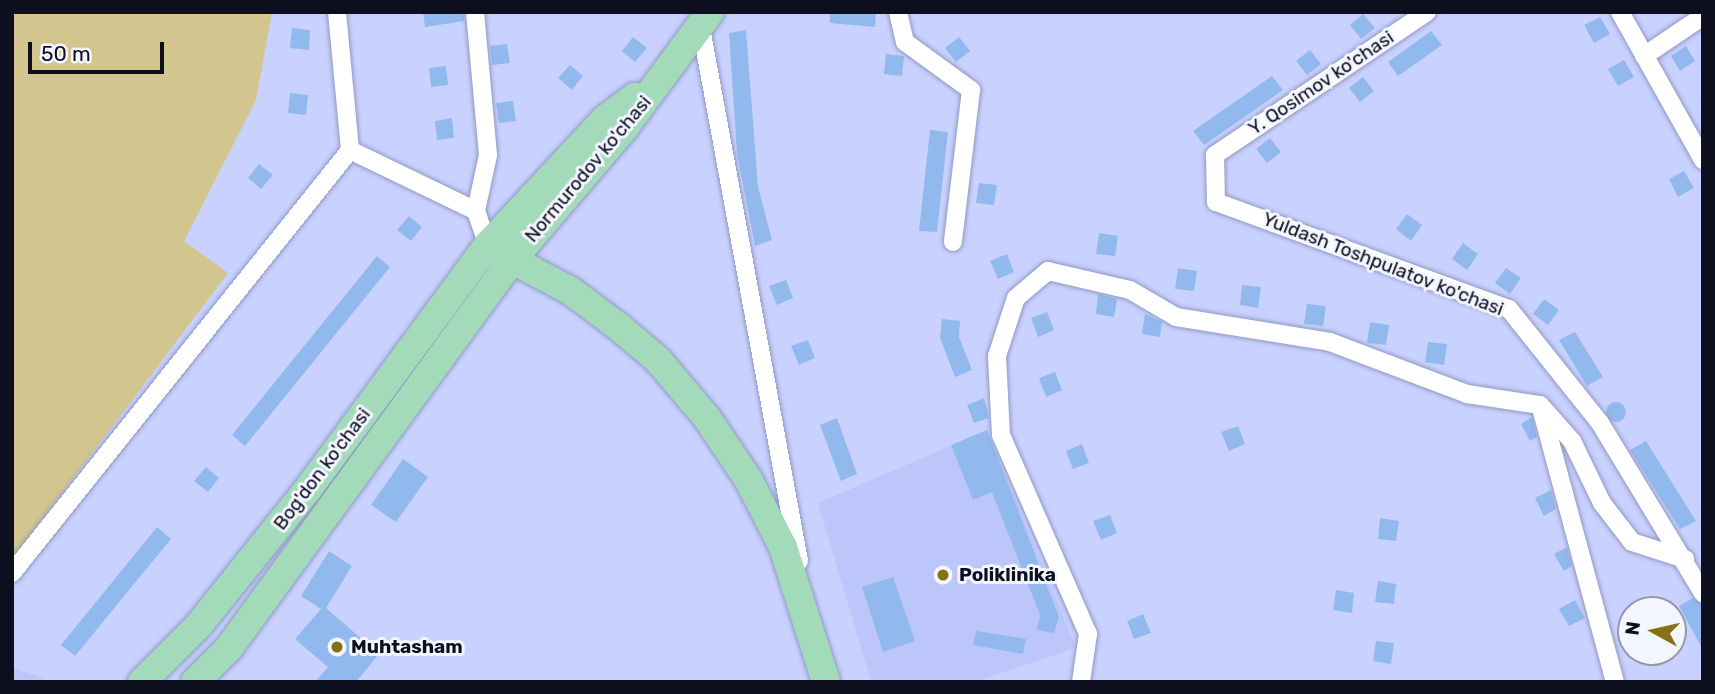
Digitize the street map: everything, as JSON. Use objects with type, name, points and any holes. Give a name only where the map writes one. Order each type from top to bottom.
[{"type":"main road","name":"Normurodov ko'chasi","points":[[705,20],[663,77],[604,120],[500,253],[579,297],[675,379],[754,490],[783,547],[810,620],[826,682]]},
{"type":"main road","name":"Bog'don ko'chasi","points":[[142,682],[199,625],[500,253]]},
{"type":"main road","name":"Bog'don ko'chasi","points":[[195,682],[229,648],[500,253]]},
{"type":"main road","points":[[199,625],[196,634],[203,650],[212,654],[229,648]]},
{"type":"street","points":[[12,573],[350,150],[337,12]]},
{"type":"street","points":[[475,12],[488,155],[476,211]]},
{"type":"street","points":[[898,12],[905,42],[971,90],[953,242]]},
{"type":"street","name":"Y. Qosimov ko'chasi","points":[[1215,155],[1427,12]]},
{"type":"street","points":[[1620,12],[1703,160]]},
{"type":"street","points":[[1644,56],[1703,16]]},
{"type":"street","points":[[705,20],[810,620]]},
{"type":"street","points":[[350,150],[476,211],[500,253]]},
{"type":"street","name":"Yuldash Toshpulatov ko'chasi","points":[[1215,155],[1216,202],[1509,309],[1600,424],[1636,488],[1685,559],[1703,593]]},
{"type":"street","points":[[1081,682],[1088,634],[1001,435],[998,356],[1016,298],[1048,271],[1130,290],[1176,317],[1330,342],[1467,394],[1540,405],[1572,440],[1602,503],[1632,542],[1685,559]]},
{"type":"street","points":[[1540,405],[1615,682]]},
{"type":"shaded area","points":[[12,12],[272,12],[256,100],[184,241],[228,273],[12,559]]},
{"type":"shaded area","name":"Poliklinika","points":[[987,430],[1076,648],[975,682],[871,682],[818,503]]},
{"type":"shaded area","points":[[12,668],[39,676],[46,682],[12,682]]},
{"type":"building","points":[[423,12],[464,12],[464,21],[425,27]]},
{"type":"building","points":[[830,12],[876,12],[875,27],[830,23]]},
{"type":"building","points":[[1363,14],[1375,28],[1361,39],[1350,25]]},
{"type":"building","points":[[1600,17],[1610,34],[1594,43],[1584,25]]},
{"type":"building","points":[[292,28],[310,30],[309,50],[290,48]]},
{"type":"building","points":[[746,30],[758,187],[772,240],[755,246],[737,153],[729,33]]},
{"type":"building","points":[[1431,31],[1442,45],[1398,76],[1388,62]]},
{"type":"building","points":[[633,37],[647,48],[635,62],[622,51]]},
{"type":"building","points":[[959,37],[970,51],[956,62],[945,48]]},
{"type":"building","points":[[507,44],[510,63],[492,65],[490,46]]},
{"type":"building","points":[[1686,46],[1695,61],[1680,71],[1671,56]]},
{"type":"building","points":[[1310,50],[1321,64],[1307,75],[1296,61]]},
{"type":"building","points":[[886,54],[904,56],[902,76],[884,74]]},
{"type":"building","points":[[1624,60],[1634,77],[1618,86],[1608,69]]},
{"type":"building","points":[[570,65],[583,76],[572,90],[558,78]]},
{"type":"building","points":[[446,66],[448,85],[431,87],[429,68]]},
{"type":"building","points":[[1272,76],[1283,90],[1204,145],[1193,131]]},
{"type":"building","points":[[1363,77],[1374,91],[1360,102],[1349,88]]},
{"type":"building","points":[[290,93],[308,95],[306,115],[288,113]]},
{"type":"building","points":[[513,101],[516,121],[499,123],[496,103]]},
{"type":"building","points":[[452,118],[454,138],[437,140],[435,121]]},
{"type":"building","points":[[930,130],[948,132],[937,232],[919,231]]},
{"type":"building","points":[[1270,138],[1281,152],[1267,163],[1256,149]]},
{"type":"building","points":[[259,164],[273,175],[261,189],[248,178]]},
{"type":"building","points":[[1684,171],[1694,188],[1678,197],[1669,179]]},
{"type":"building","points":[[979,183],[997,185],[994,205],[976,203]]},
{"type":"building","points":[[1407,214],[1422,225],[1411,241],[1396,229]]},
{"type":"building","points":[[409,216],[422,227],[411,241],[397,230]]},
{"type":"building","points":[[1099,233],[1118,236],[1115,256],[1096,254]]},
{"type":"building","points":[[1463,243],[1478,254],[1467,270],[1452,259]]},
{"type":"building","points":[[1007,254],[1014,272],[998,279],[990,261]]},
{"type":"building","points":[[377,256],[390,267],[245,446],[232,435]]},
{"type":"building","points":[[1178,268],[1197,271],[1194,291],[1175,289]]},
{"type":"building","points":[[1506,268],[1521,278],[1510,294],[1495,283]]},
{"type":"building","points":[[786,280],[793,298],[777,305],[769,286]]},
{"type":"building","points":[[1242,285],[1261,287],[1258,308],[1240,305]]},
{"type":"building","points":[[1098,294],[1117,299],[1114,317],[1096,314]]},
{"type":"building","points":[[1544,299],[1559,310],[1548,325],[1533,314]]},
{"type":"building","points":[[1307,304],[1326,306],[1323,326],[1304,324]]},
{"type":"building","points":[[1047,312],[1054,330],[1038,337],[1031,318]]},
{"type":"building","points":[[1145,314],[1162,322],[1160,337],[1142,334]]},
{"type":"building","points":[[942,319],[960,321],[959,337],[972,370],[955,377],[940,338]]},
{"type":"building","points":[[1370,322],[1389,325],[1386,345],[1367,343]]},
{"type":"building","points":[[1575,332],[1603,377],[1587,386],[1559,340]]},
{"type":"building","points":[[808,340],[815,358],[799,365],[791,346]]},
{"type":"building","points":[[1428,342],[1447,344],[1444,365],[1425,362]]},
{"type":"building","points":[[1055,372],[1062,390],[1046,397],[1039,378]]},
{"type":"building","points":[[984,398],[989,418],[974,423],[967,405]]},
{"type":"building","points":[[1612,402],[1620,402],[1626,412],[1620,422],[1612,422],[1606,416],[1606,408]]},
{"type":"building","points":[[1532,417],[1537,437],[1530,441],[1521,424]]},
{"type":"building","points":[[837,418],[857,474],[841,481],[820,425]]},
{"type":"building","points":[[1238,426],[1245,444],[1229,451],[1221,432]]},
{"type":"building","points":[[987,430],[1059,617],[1054,633],[1037,630],[1040,615],[992,492],[973,500],[951,445]]},
{"type":"building","points":[[1646,441],[1696,521],[1680,529],[1630,450]]},
{"type":"building","points":[[1082,444],[1089,463],[1073,469],[1066,451]]},
{"type":"building","points":[[403,459],[428,477],[396,522],[371,505]]},
{"type":"building","points":[[206,467],[219,478],[208,492],[194,481]]},
{"type":"building","points":[[1551,490],[1556,509],[1544,516],[1535,498]]},
{"type":"building","points":[[1110,515],[1117,533],[1101,540],[1093,521]]},
{"type":"building","points":[[1380,518],[1399,521],[1396,541],[1378,539]]},
{"type":"building","points":[[157,527],[171,539],[75,656],[61,645]]},
{"type":"building","points":[[1567,547],[1572,566],[1564,571],[1554,554]]},
{"type":"building","name":"Muhtasham","points":[[329,551],[352,566],[326,608],[379,654],[356,682],[315,682],[328,667],[295,639],[321,609],[301,596]]},
{"type":"building","points":[[893,577],[915,641],[883,652],[862,587]]},
{"type":"building","points":[[1378,581],[1396,584],[1394,604],[1375,602]]},
{"type":"building","points":[[1336,590],[1354,593],[1352,613],[1333,610]]},
{"type":"building","points":[[1693,598],[1703,604],[1703,650],[1687,621],[1687,601]]},
{"type":"building","points":[[1575,600],[1585,618],[1569,626],[1559,609]]},
{"type":"building","points":[[1143,614],[1151,633],[1134,639],[1127,621]]},
{"type":"building","points":[[976,631],[1026,639],[1023,654],[973,645]]},
{"type":"building","points":[[1376,641],[1394,643],[1391,664],[1373,661]]},
{"type":"place","name":"Poliklinika","points":[[943,575]]},
{"type":"place","name":"Muhtasham","points":[[337,647]]}]
